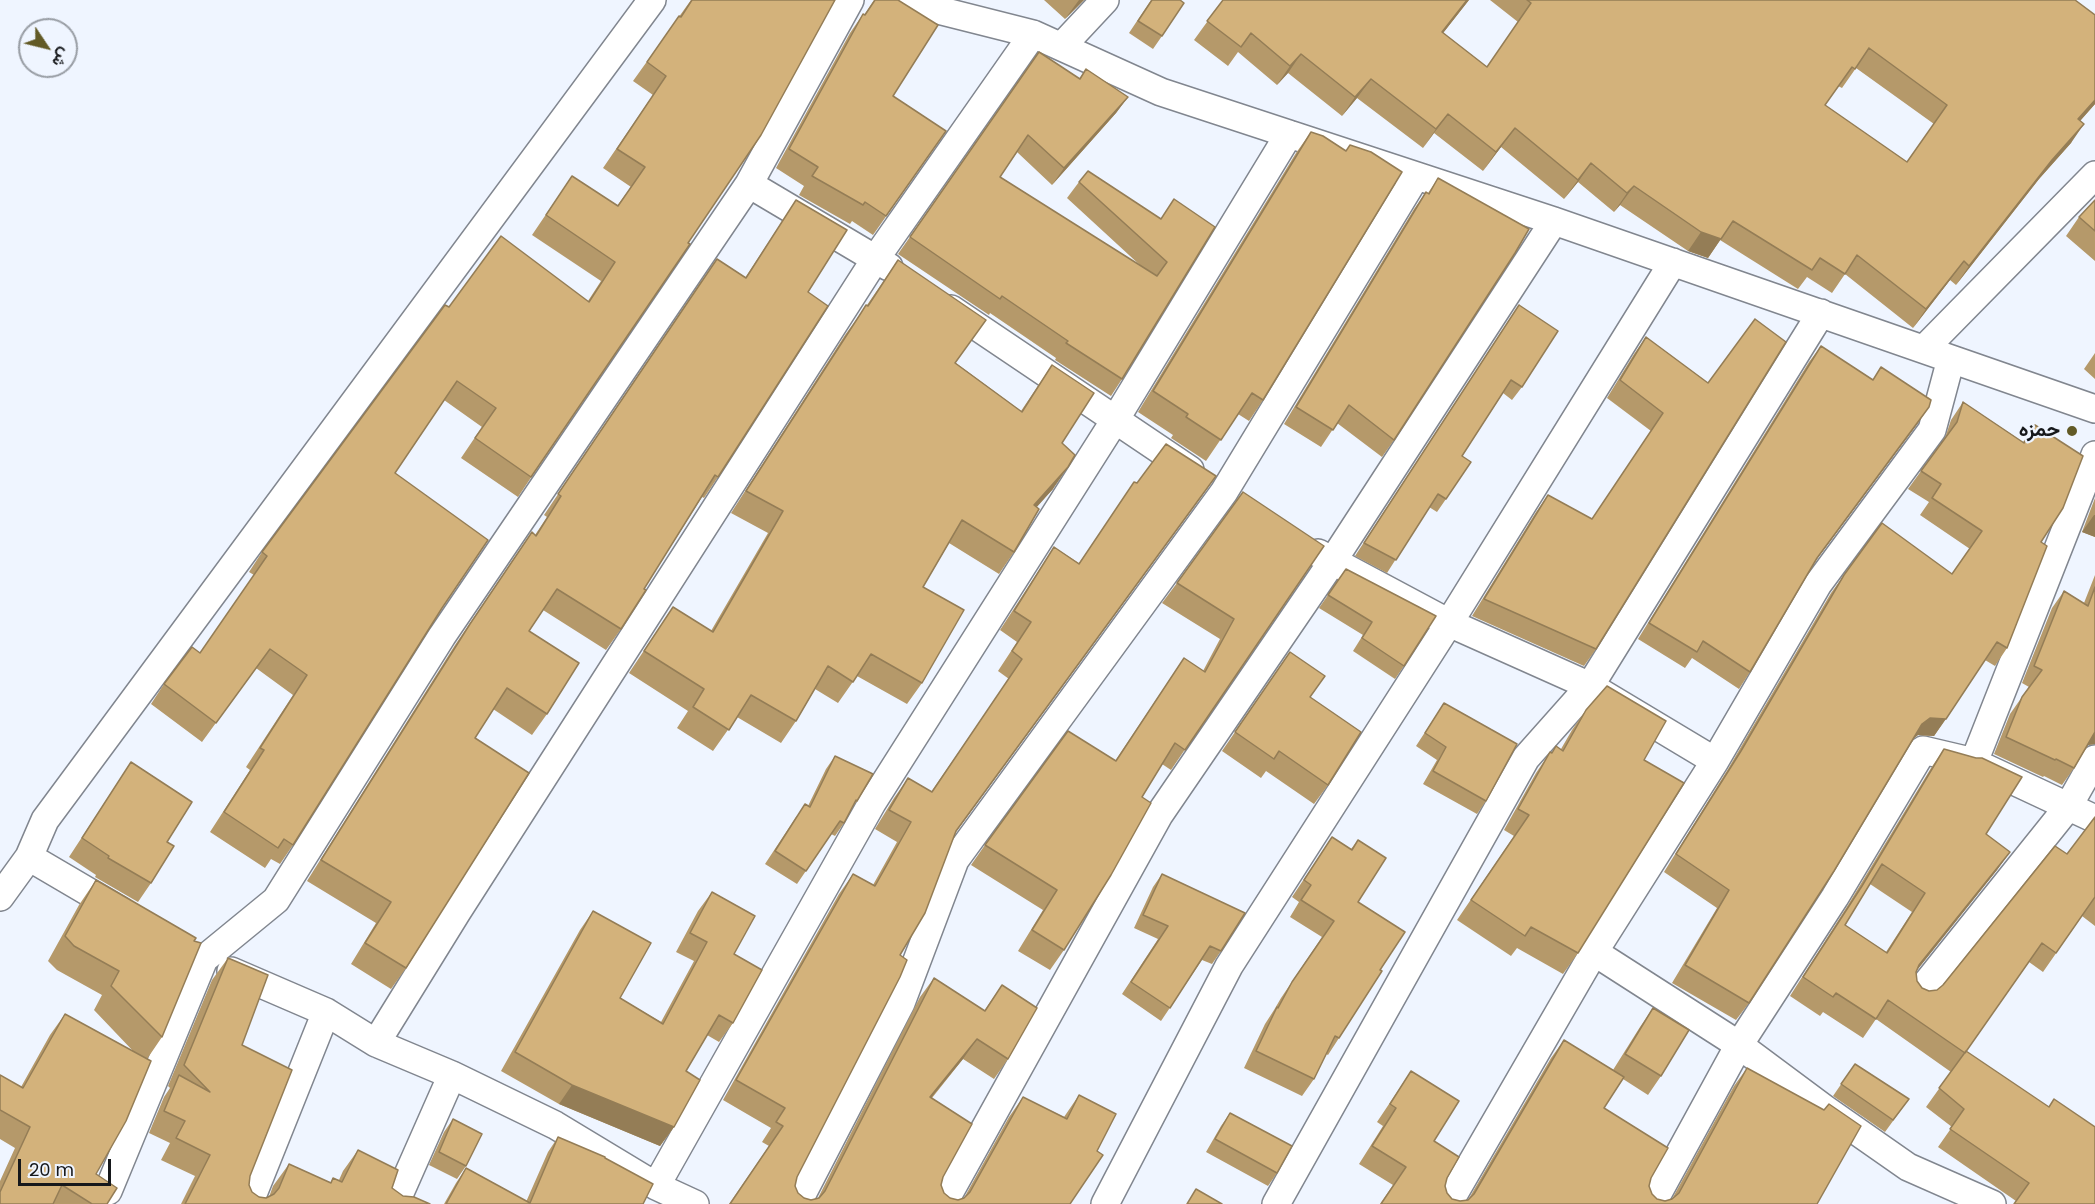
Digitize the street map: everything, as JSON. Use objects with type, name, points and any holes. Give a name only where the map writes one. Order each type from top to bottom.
[{"type":"street","points":[[0,897],[29,857],[45,820],[652,0]]},
{"type":"street","points":[[108,1191],[194,953],[276,900],[442,636],[749,184],[850,0]]},
{"type":"street","points":[[898,0],[1033,34],[1161,92],[1554,221],[2095,409]]},
{"type":"street","points":[[1062,46],[1105,0]]},
{"type":"street","points":[[376,1043],[457,912],[876,258],[1033,34]]},
{"type":"street","points":[[656,1186],[872,803],[1115,420],[1289,134]]},
{"type":"street","points":[[1924,350],[2095,174]]},
{"type":"street","points":[[797,1204],[900,1003],[955,860],[1234,499],[1416,176]]},
{"type":"street","points":[[749,184],[876,258],[905,278]]},
{"type":"street","points":[[944,1204],[1159,815],[1332,562],[1554,221]]},
{"type":"street","points":[[1105,1204],[1229,966],[1449,624],[1673,262]]},
{"type":"street","points":[[934,298],[1234,499]]},
{"type":"street","points":[[1276,1204],[1526,758],[1590,686],[1821,313]]},
{"type":"street","points":[[1448,1204],[1594,952],[1715,761],[1818,584],[1932,430],[1951,359]]},
{"type":"street","points":[[1974,762],[2095,455]]},
{"type":"street","points":[[1293,537],[1332,562],[1449,624],[1590,686],[1715,761]]},
{"type":"street","points":[[1652,1204],[1739,1045],[1835,897],[1923,750],[1985,732]]},
{"type":"street","points":[[1923,750],[1974,762],[2095,819]]},
{"type":"street","points":[[1918,994],[2068,807],[2095,759]]},
{"type":"street","points":[[29,857],[142,923]]},
{"type":"street","points":[[1594,952],[1739,1045],[1908,1167],[1992,1204]]},
{"type":"street","points":[[194,953],[326,1012],[376,1043],[452,1075],[555,1125],[656,1186],[693,1203]]},
{"type":"street","points":[[249,1204],[326,1012]]},
{"type":"street","points":[[395,1204],[452,1075]]},
{"type":"building","points":[[692,0],[835,0],[761,135],[688,243],[690,244],[531,477],[475,438],[496,408],[457,381],[395,473],[488,540],[442,608],[293,845],[284,839],[278,848],[224,812],[264,750],[260,748],[307,675],[270,649],[216,723],[164,684],[192,647],[200,653],[267,556],[262,552],[445,305],[449,307],[501,236],[589,302],[615,262],[546,215],[572,176],[618,206],[645,167],[617,149],[666,76],[647,62]]},
{"type":"building","points":[[875,0],[898,0],[938,25],[893,96],[946,131],[886,216],[865,202],[863,205],[812,176],[818,167],[789,149],[863,14],[865,15]]},
{"type":"building","points":[[1152,0],[1180,0],[1184,3],[1162,36],[1138,21]]},
{"type":"building","points":[[1223,0],[1467,0],[1442,32],[1487,67],[1531,3],[1527,0],[2075,0],[2095,15],[2095,100],[2078,119],[2084,124],[2052,160],[1969,266],[1964,261],[1926,309],[1857,255],[1845,274],[1820,258],[1812,270],[1733,221],[1721,239],[1701,232],[1634,186],[1627,193],[1591,163],[1578,180],[1515,128],[1496,152],[1448,114],[1436,129],[1371,79],[1355,97],[1301,54],[1290,66],[1251,33],[1241,47],[1207,21]],"holes":[[[1869,48],[1947,105],[1907,162],[1825,105],[1852,67],[1855,69]]]},
{"type":"building","points":[[1039,52],[1080,79],[1086,69],[1128,97],[1064,168],[1028,135],[1000,177],[1157,276],[1167,262],[1079,182],[1088,171],[1161,219],[1174,199],[1215,227],[1122,379],[1066,343],[1068,341],[1002,296],[1000,299],[910,237]]},
{"type":"building","points":[[1311,132],[1323,136],[1346,151],[1350,145],[1371,152],[1402,172],[1263,400],[1252,393],[1221,440],[1186,417],[1188,414],[1153,391]]},
{"type":"building","points":[[1438,178],[1529,229],[1394,440],[1349,405],[1333,430],[1296,407],[1426,192],[1429,194]]},
{"type":"building","points":[[796,200],[847,230],[808,292],[828,306],[718,477],[715,475],[621,629],[557,589],[529,631],[579,663],[547,714],[507,688],[475,738],[529,773],[406,968],[365,943],[391,902],[321,860],[470,624],[532,532],[536,536],[561,496],[558,494],[717,259],[746,278]]},
{"type":"building","points":[[2095,200],[2095,231],[2079,217]]},
{"type":"building","points":[[898,260],[986,320],[955,363],[1022,412],[1052,365],[1094,393],[1062,443],[1075,455],[1068,467],[1034,505],[1039,509],[1014,552],[962,520],[923,587],[964,610],[922,683],[871,654],[853,682],[828,666],[796,721],[751,695],[729,730],[693,707],[704,689],[644,651],[673,607],[713,632],[783,511],[746,491],[866,305],[868,306]]},
{"type":"building","points":[[1519,305],[1558,331],[1522,387],[1511,380],[1462,456],[1471,462],[1446,499],[1438,494],[1396,560],[1364,543]]},
{"type":"building","points":[[1755,319],[1786,342],[1596,649],[1484,599],[1548,495],[1592,519],[1663,413],[1620,380],[1646,337],[1708,383]]},
{"type":"building","points":[[1821,346],[1873,380],[1881,367],[1931,400],[1929,407],[1817,558],[1750,672],[1703,641],[1697,652],[1649,623]]},
{"type":"building","points":[[1963,402],[2024,443],[2035,425],[2083,456],[2063,508],[2041,542],[2047,546],[2007,648],[1997,642],[1946,719],[1930,718],[1922,724],[1834,871],[1749,1003],[1685,965],[1729,890],[1676,854],[1741,751],[1844,575],[1882,523],[1952,574],[1982,531],[1932,498],[1941,484],[1921,471],[1957,422]]},
{"type":"building","points":[[1166,444],[1216,476],[956,831],[925,913],[900,955],[907,960],[900,977],[797,1177],[795,1186],[798,1193],[811,1200],[819,1198],[825,1191],[934,978],[985,1011],[1002,985],[1037,1008],[1008,1059],[977,1039],[930,1097],[972,1124],[943,1177],[941,1185],[944,1193],[958,1200],[970,1192],[1023,1097],[1067,1119],[1079,1095],[1116,1114],[1097,1151],[1103,1155],[1070,1204],[730,1204],[783,1126],[776,1122],[785,1108],[736,1080],[853,874],[875,886],[911,822],[889,810],[908,778],[932,792],[1022,659],[1012,651],[1031,622],[1014,611],[1054,547],[1079,564],[1134,482],[1137,483]]},
{"type":"building","points":[[1243,492],[1324,546],[1185,750],[1175,743],[1142,797],[1151,803],[1111,875],[1064,950],[1032,930],[1057,890],[985,845],[1068,731],[1116,761],[1184,658],[1205,672],[1234,619],[1177,583]]},
{"type":"building","points":[[1346,569],[1436,616],[1404,666],[1362,638],[1372,622],[1328,595]]},
{"type":"building","points":[[2095,587],[2095,732],[2074,768],[2006,737],[2022,697],[2042,670],[2034,666],[2064,591],[2088,606]]},
{"type":"building","points":[[1290,652],[1325,676],[1310,697],[1361,732],[1328,785],[1279,751],[1274,759],[1235,732]]},
{"type":"building","points":[[1607,686],[1666,721],[1644,760],[1684,783],[1578,953],[1531,927],[1525,936],[1471,900],[1529,815],[1518,809],[1550,752],[1552,753],[1556,746],[1563,751],[1586,710]]},
{"type":"building","points":[[1444,703],[1517,744],[1486,801],[1433,771],[1446,747],[1425,733]]},
{"type":"building","points":[[1944,749],[1982,758],[2022,777],[1986,834],[2010,852],[1919,965],[1916,972],[1917,981],[1922,988],[1929,991],[1937,990],[2055,846],[2067,854],[2095,817],[2095,897],[2056,953],[2042,943],[1965,1053],[1888,1000],[1876,1019],[1836,993],[1833,997],[1803,977],[1862,886]],"holes":[[[1882,864],[1925,893],[1887,953],[1845,925]]]},
{"type":"building","points":[[835,756],[873,774],[844,823],[840,821],[806,871],[775,851],[805,804],[810,807]]},
{"type":"building","points":[[131,762],[192,802],[167,842],[174,846],[151,883],[108,858],[109,856],[82,838]]},
{"type":"building","points":[[1332,837],[1352,850],[1358,840],[1386,858],[1358,902],[1405,932],[1339,1038],[1335,1036],[1314,1079],[1256,1051],[1292,982],[1334,921],[1301,900],[1311,885],[1304,880]]},
{"type":"building","points":[[1162,874],[1245,913],[1221,951],[1210,946],[1170,1008],[1131,982],[1168,926],[1143,915]]},
{"type":"building","points":[[96,880],[196,938],[194,941],[201,943],[162,1037],[111,986],[119,971],[74,946],[65,936]]},
{"type":"building","points":[[712,892],[755,916],[734,954],[762,970],[733,1023],[719,1015],[686,1071],[700,1080],[674,1127],[572,1085],[515,1052],[593,911],[651,943],[620,998],[663,1024],[707,942],[690,933]]},
{"type":"building","points":[[228,958],[268,975],[242,1045],[292,1070],[250,1176],[249,1185],[252,1192],[259,1197],[266,1198],[274,1194],[289,1164],[331,1183],[333,1178],[342,1182],[358,1150],[398,1170],[392,1188],[403,1196],[414,1197],[430,1204],[185,1204],[210,1155],[176,1138],[185,1121],[164,1111],[179,1075],[210,1092],[184,1065]]},
{"type":"building","points":[[1653,1008],[1689,1030],[1661,1076],[1625,1054]]},
{"type":"building","points":[[65,1014],[151,1061],[126,1121],[96,1174],[117,1188],[107,1204],[92,1204],[62,1185],[53,1204],[0,1204],[0,1192],[30,1127],[0,1110],[0,1075],[23,1088]]},
{"type":"building","points":[[1564,1040],[1624,1077],[1604,1108],[1668,1148],[1649,1186],[1657,1199],[1665,1201],[1679,1193],[1747,1068],[1824,1110],[1829,1104],[1861,1126],[1817,1204],[1381,1204],[1406,1167],[1372,1146],[1396,1108],[1390,1104],[1411,1071],[1459,1101],[1434,1141],[1459,1157],[1447,1178],[1445,1186],[1447,1193],[1452,1199],[1468,1200],[1474,1194]]},
{"type":"building","points":[[1966,1051],[2049,1107],[2054,1099],[2095,1127],[2095,1204],[2014,1204],[2029,1183],[1950,1129],[1964,1109],[1939,1088]]},
{"type":"building","points":[[1855,1064],[1909,1099],[1893,1120],[1841,1084]]},
{"type":"building","points":[[1230,1113],[1292,1146],[1277,1173],[1215,1139]]},
{"type":"building","points":[[453,1119],[482,1134],[466,1166],[439,1152]]},
{"type":"building","points":[[558,1137],[605,1157],[653,1184],[643,1204],[446,1204],[466,1168],[530,1203]]},
{"type":"building","points":[[1196,1189],[1222,1204],[1187,1204]]},
{"type":"place","name":"حمزه","points":[[2072,431]]}]
